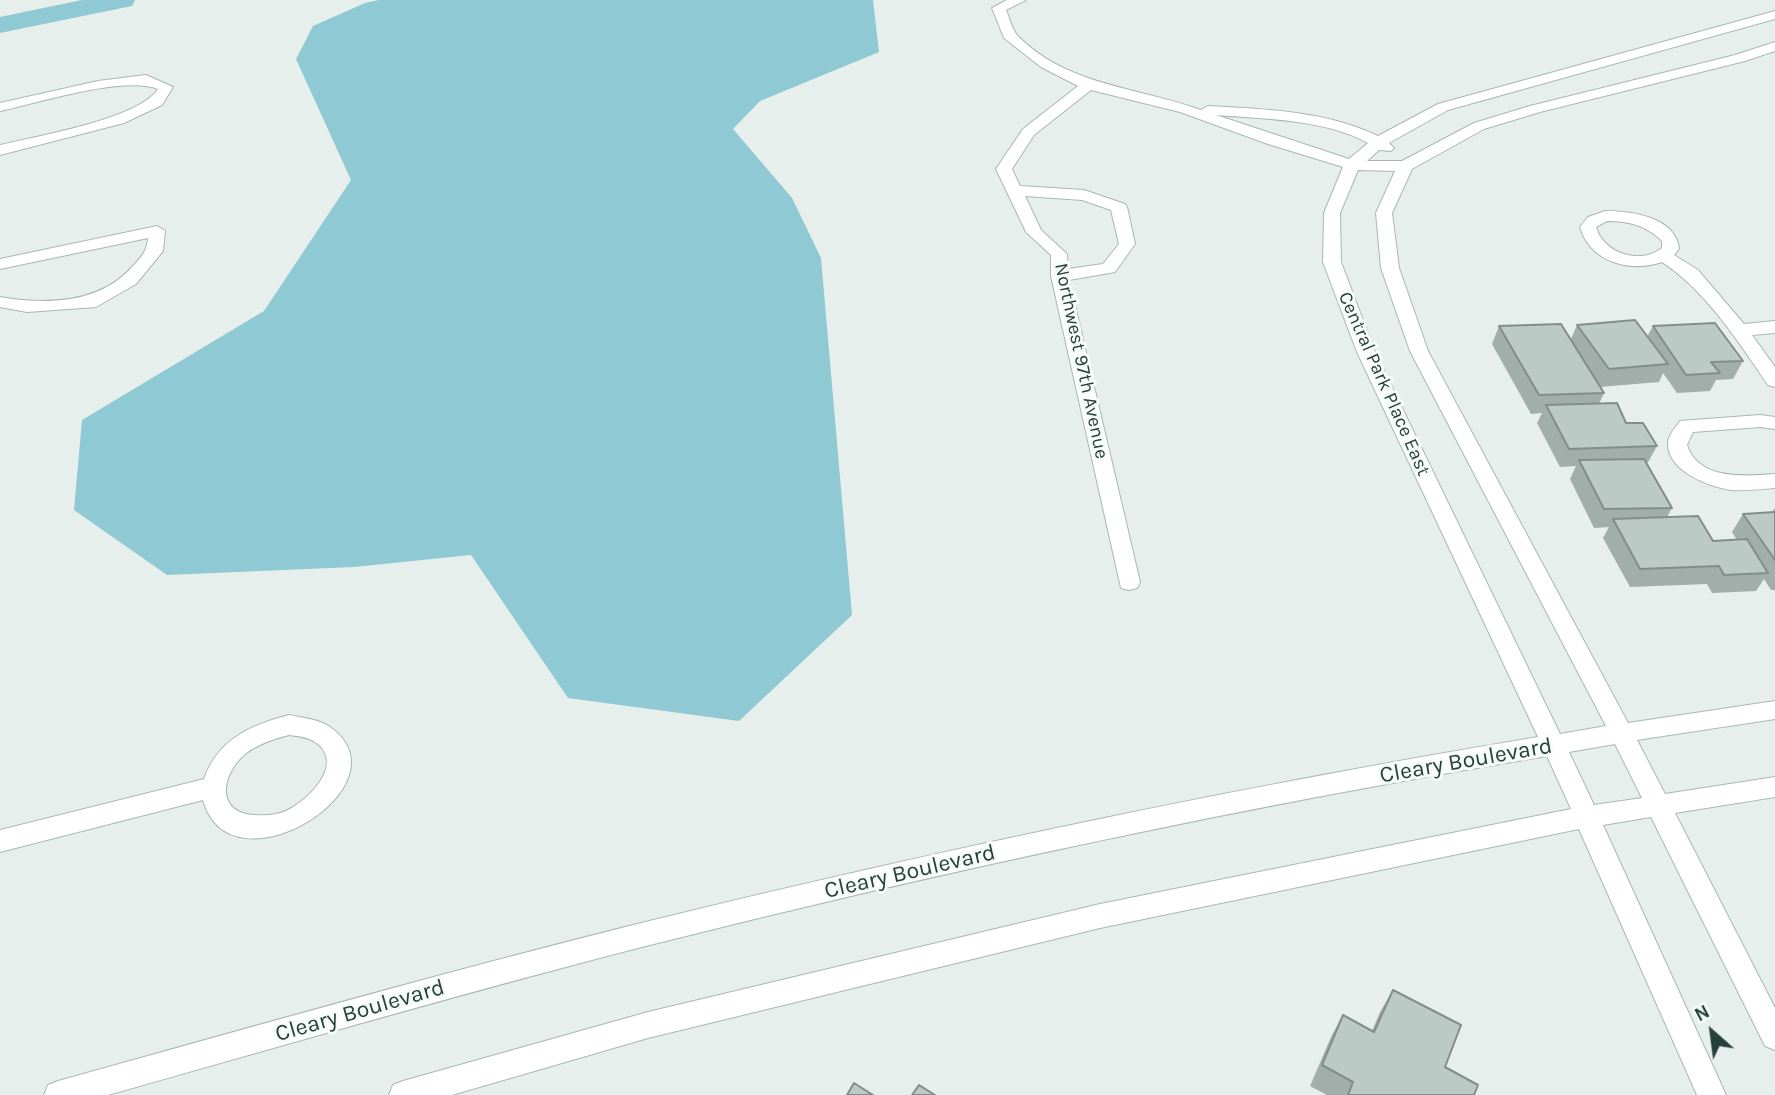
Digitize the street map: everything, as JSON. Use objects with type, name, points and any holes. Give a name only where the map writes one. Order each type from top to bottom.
[{"type":"street","points":[[1019,0],[999,8],[1009,36],[1046,64],[1088,85],[1185,109],[1273,141],[1352,164],[1405,166],[1479,126],[1740,58],[1775,46]]},
{"type":"street","name":"Central Park Place East","points":[[1712,1095],[1554,745],[1366,352],[1332,262],[1332,213],[1352,164],[1379,142],[1443,107],[1482,94],[1724,31],[1775,15]]},
{"type":"street","points":[[0,107],[98,85],[146,79],[166,87],[156,102],[119,120],[0,150]]},
{"type":"street","name":"Northwest 97th Avenue","points":[[1088,85],[1028,132],[1004,169],[1034,232],[1059,254],[1060,276],[1129,582]]},
{"type":"street","points":[[1185,109],[1265,114],[1343,129],[1379,142],[1405,166]]},
{"type":"street","points":[[1405,166],[1384,213],[1390,268],[1419,351],[1622,734],[1775,1037]]},
{"type":"street","points":[[1012,190],[1084,195],[1119,207],[1127,244],[1109,268],[1060,276]]},
{"type":"street","points":[[0,264],[157,231],[155,251],[130,280],[90,303],[27,307],[0,302]]},
{"type":"street","points":[[1665,256],[1692,274],[1739,330],[1775,381]]},
{"type":"street","points":[[1739,330],[1775,327]]},
{"type":"street","points":[[1775,423],[1760,421],[1687,426],[1679,434],[1676,444],[1681,455],[1707,476],[1726,482],[1775,481]]},
{"type":"street","name":"Cleary Boulevard","points":[[58,1095],[484,976],[935,866],[1171,815],[1554,745],[1775,710]]},
{"type":"street","points":[[289,725],[309,727],[326,733],[336,745],[340,761],[338,776],[329,793],[315,807],[296,819],[276,826],[255,828],[237,824],[223,815],[215,802],[213,787],[219,769],[231,753],[248,739],[268,730],[289,725]]},
{"type":"street","points":[[0,841],[213,787]]},
{"type":"street","points":[[403,1095],[648,1025],[1100,916],[1586,817],[1775,787]]},
{"type":"water","points":[[379,0],[873,0],[879,52],[760,101],[733,129],[792,198],[821,258],[852,615],[739,721],[568,698],[471,555],[354,567],[167,575],[74,510],[82,420],[264,311],[351,180],[296,59],[313,26],[365,3]]},
{"type":"building","points":[[1635,320],[1668,364],[1609,369],[1577,325]]},
{"type":"building","points":[[1715,323],[1743,361],[1711,362],[1720,373],[1686,375],[1653,326]]},
{"type":"building","points":[[1561,324],[1604,393],[1539,395],[1499,326]]},
{"type":"building","points":[[1617,403],[1626,423],[1643,423],[1657,446],[1569,449],[1546,405]]},
{"type":"building","points":[[1644,459],[1672,508],[1604,509],[1579,460]]},
{"type":"building","points":[[1775,512],[1775,560],[1743,514]]},
{"type":"building","points":[[1698,516],[1713,541],[1747,539],[1768,573],[1724,575],[1719,566],[1640,569],[1613,519]]},
{"type":"building","points":[[1393,990],[1461,1025],[1445,1067],[1478,1085],[1474,1095],[1348,1095],[1353,1082],[1322,1065],[1343,1015],[1374,1032]]},
{"type":"building","points":[[854,1083],[873,1095],[847,1095]]},
{"type":"building","points":[[919,1085],[935,1095],[912,1095]]},
{"type":"waterway","points":[[0,25],[122,0]]}]
